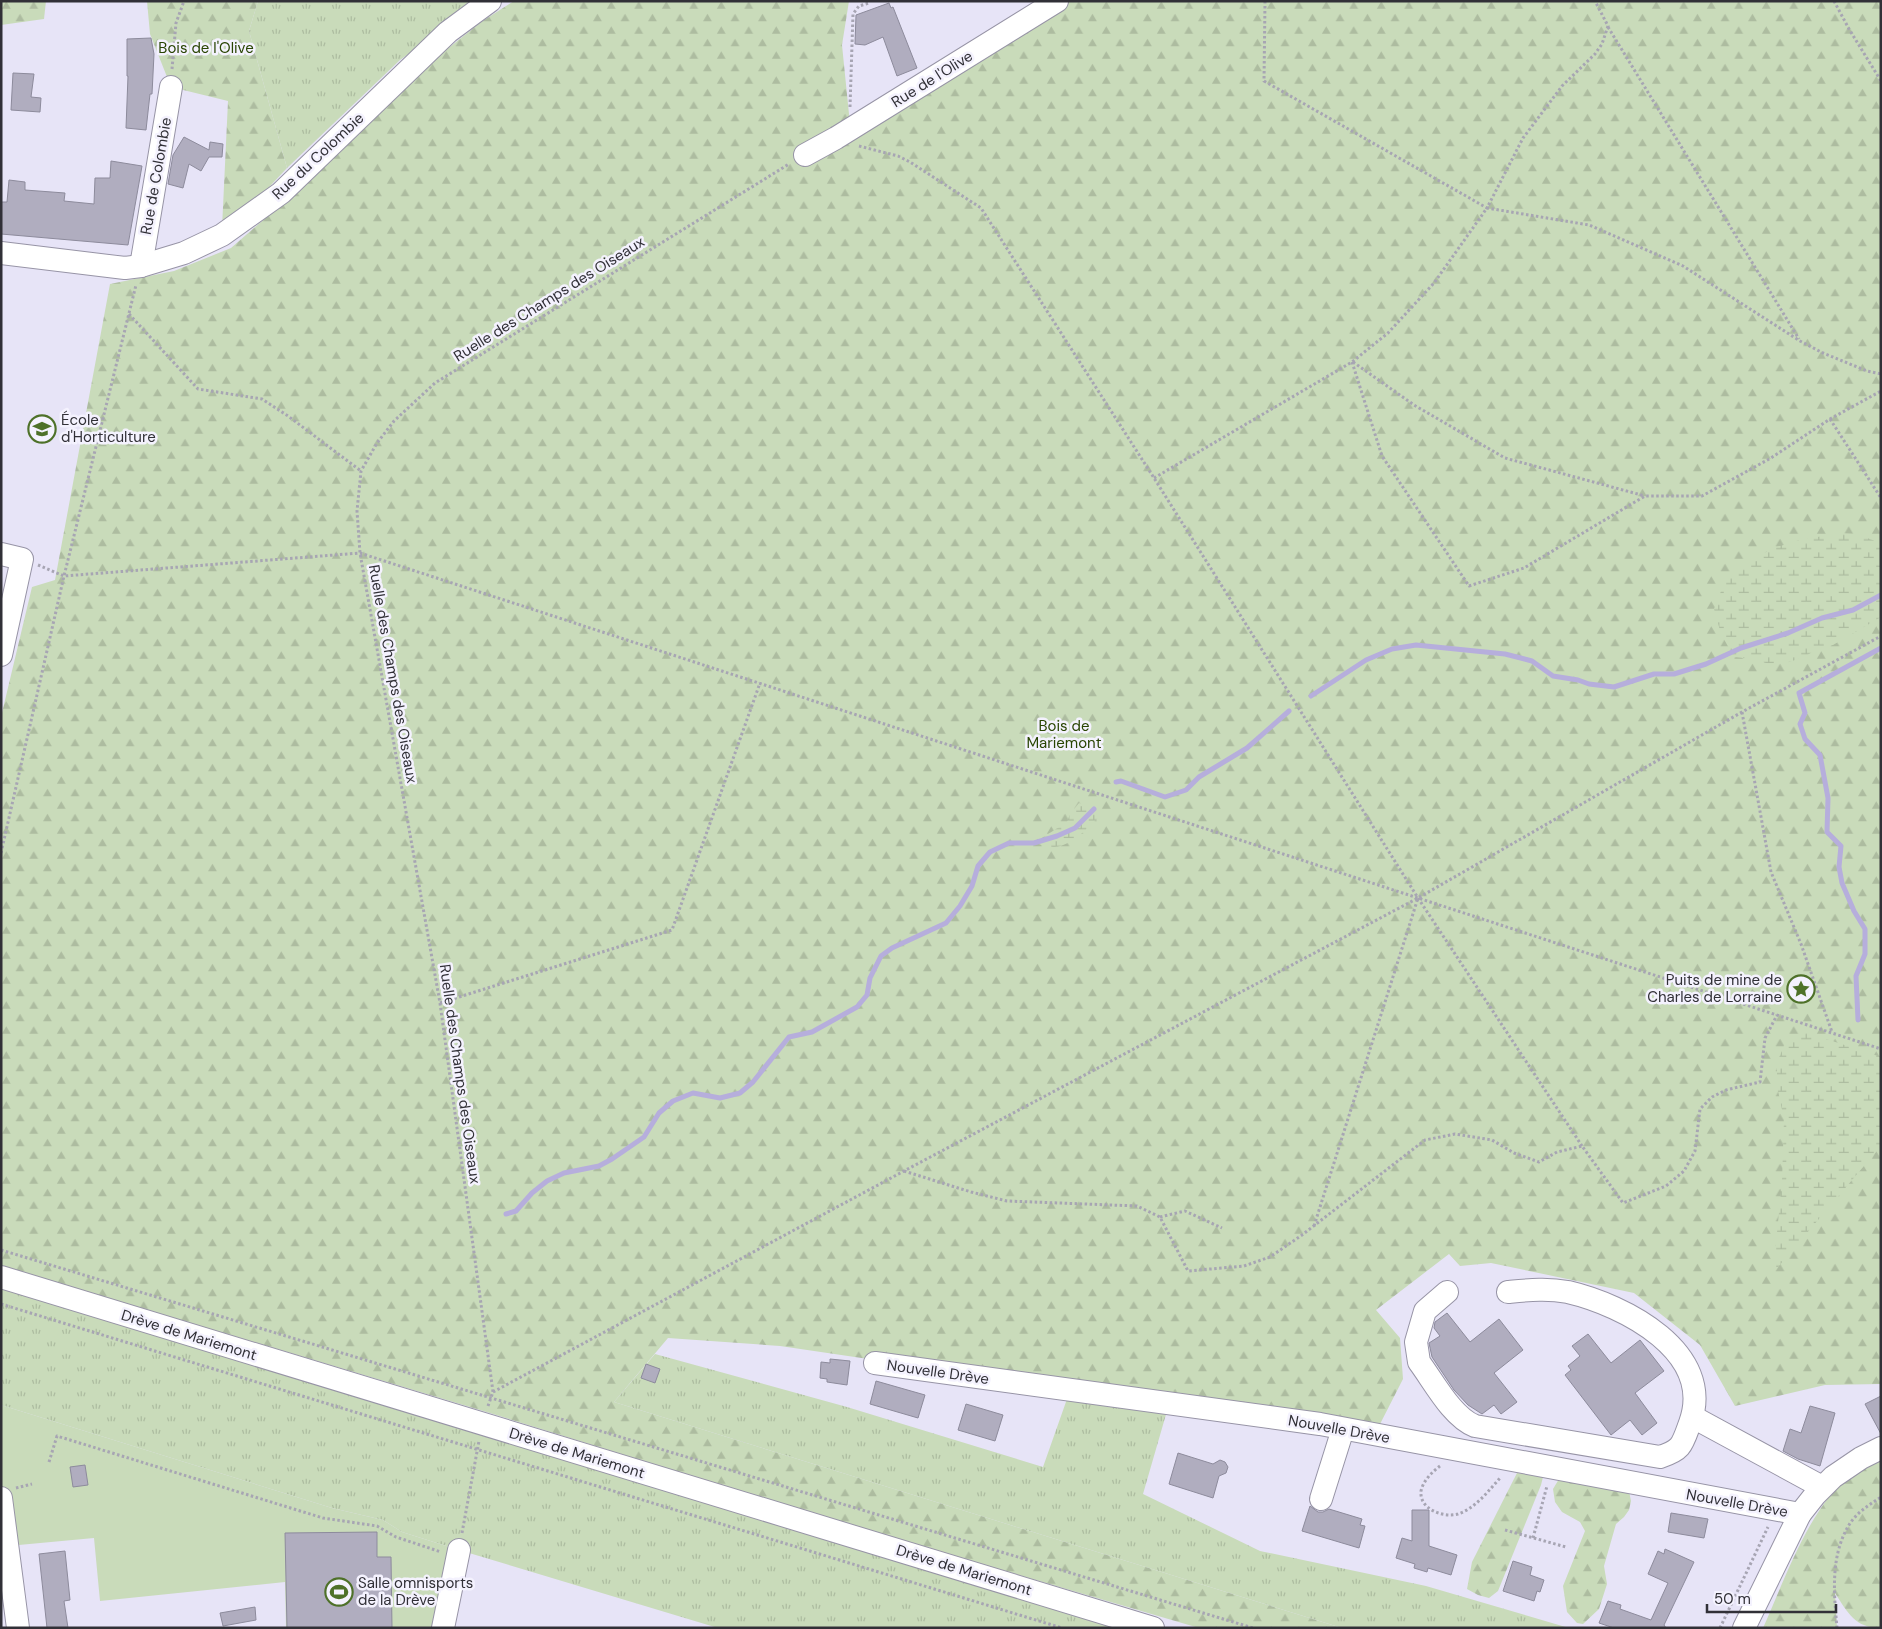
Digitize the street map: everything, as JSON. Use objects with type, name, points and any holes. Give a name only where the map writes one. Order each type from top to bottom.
[{"type":"street","name":"Rue du Colombie","points":[[1,253],[125,268],[141,266],[184,254],[222,235],[281,193],[448,32],[490,1]]},
{"type":"street","name":"Rue de l'Olive","points":[[804,155],[842,134],[1057,1]]},
{"type":"street","name":"Rue de Colombie","points":[[141,266],[171,87]]},
{"type":"street","points":[[1,655],[12,557]]},
{"type":"street","name":"Drève de Mariemont","points":[[1,1277],[1153,1628]]},
{"type":"street","points":[[1447,1292],[1425,1311],[1416,1342],[1417,1353],[1419,1362],[1457,1415],[1466,1422],[1475,1426],[1660,1457],[1672,1453],[1682,1444],[1693,1417],[1694,1398],[1692,1382],[1676,1350],[1652,1329],[1619,1310],[1569,1292],[1540,1288],[1508,1292]]},
{"type":"street","name":"Nouvelle Drève","points":[[875,1363],[1320,1424],[1800,1514]]},
{"type":"street","points":[[1693,1417],[1822,1487]]},
{"type":"street","points":[[1321,1499],[1343,1429]]},
{"type":"street","points":[[1744,1628],[1800,1514],[1822,1487],[1861,1458],[1881,1448]]},
{"type":"street","points":[[1,1498],[18,1628]]},
{"type":"street","points":[[443,1628],[458,1554]]},
{"type":"path","points":[[171,87],[176,23],[184,1]]},
{"type":"path","points":[[1265,1],[1264,81],[1487,208],[1589,225],[1683,266],[1800,341],[1823,353],[1867,371],[1881,374]]},
{"type":"path","points":[[1595,1],[1608,26],[1800,341]]},
{"type":"path","points":[[1834,1],[1849,30],[1881,81]]},
{"type":"path","points":[[869,3],[859,6],[853,14],[842,134],[877,152],[898,156],[910,162],[981,208],[1154,478],[1418,898],[1582,1146],[1623,1203],[1666,1186],[1684,1171],[1694,1151],[1700,1109],[1712,1097],[1726,1090],[1760,1082],[1765,1038],[1777,1015]]},
{"type":"path","points":[[1154,478],[1352,362],[1388,334],[1412,310],[1434,283],[1487,208],[1523,138],[1562,86],[1595,54],[1602,44],[1608,26]]},
{"type":"path","name":"Ruelle des Champs des Oiseaux","points":[[458,1554],[482,1424],[493,1392],[440,1003],[360,553],[358,511],[361,471],[377,443],[394,421],[435,383],[804,155]]},
{"type":"path","points":[[1,853],[64,576],[141,266]]},
{"type":"path","points":[[129,314],[198,389],[262,399],[288,416],[361,471]]},
{"type":"path","points":[[1352,362],[1382,456],[1470,586],[1524,568],[1645,496]]},
{"type":"path","points":[[1352,362],[1414,405],[1505,458],[1645,496],[1702,496],[1771,458],[1830,419],[1881,391]]},
{"type":"path","points":[[1830,419],[1881,498]]},
{"type":"path","points":[[12,557],[64,576],[360,553],[1881,1049]]},
{"type":"path","points":[[493,1392],[1418,898],[1742,712],[1881,636]]},
{"type":"path","points":[[440,1003],[672,930],[760,683]]},
{"type":"path","points":[[1742,712],[1771,872],[1801,944],[1832,1033]]},
{"type":"path","points":[[1314,1226],[1418,898]]},
{"type":"path","points":[[904,1171],[971,1192],[1008,1201],[1051,1201],[1110,1206],[1137,1206],[1160,1218],[1188,1271],[1244,1266],[1270,1257],[1314,1226],[1425,1140],[1455,1134],[1492,1140],[1514,1153],[1539,1162],[1557,1152],[1582,1146]]},
{"type":"path","points":[[1160,1218],[1185,1210],[1222,1228]]},
{"type":"path","points":[[1,1250],[1253,1628]]},
{"type":"path","points":[[1,1304],[1062,1628]]},
{"type":"path","points":[[49,1462],[57,1436],[323,1518],[377,1526],[396,1537],[458,1554]]},
{"type":"path","points":[[1459,1451],[1434,1471],[1423,1486],[1422,1497],[1424,1503],[1435,1512],[1450,1515],[1467,1510],[1515,1462]]},
{"type":"path","points":[[1533,1538],[1551,1468]]},
{"type":"path","points":[[1837,1628],[1834,1572],[1838,1550],[1849,1525],[1862,1510],[1881,1497]]},
{"type":"path","points":[[1720,1628],[1776,1510]]},
{"type":"path","points":[[1506,1530],[1566,1547]]},
{"type":"green space","points":[[1,1],[46,1],[44,19],[1,25]]},
{"type":"green space","name":"Bois de l'Olive","points":[[147,1],[258,1],[249,31],[287,168],[258,199],[222,228],[228,101],[171,87],[150,34]]},
{"type":"green space","points":[[258,1],[482,1],[400,60],[287,168],[249,31]]},
{"type":"green space","name":"Bois de Mariemont","points":[[514,1],[849,1],[842,45],[850,124],[1050,1],[1881,1],[1881,1384],[1825,1385],[1735,1406],[1700,1345],[1634,1293],[1491,1263],[1460,1266],[1449,1254],[1376,1310],[1400,1338],[1403,1379],[1378,1428],[1025,1382],[780,1346],[668,1338],[614,1402],[1342,1628],[1199,1628],[849,1525],[493,1414],[1,1266],[1,717],[32,587],[55,580],[110,284],[174,271],[231,248],[299,189],[411,78],[481,22]]},
{"type":"green space","points":[[1839,533],[1856,534],[1881,543],[1881,617],[1833,645],[1819,648],[1804,657],[1786,663],[1769,664],[1753,659],[1734,657],[1721,634],[1714,609],[1723,586],[1734,571],[1771,549],[1796,541]]},
{"type":"green space","points":[[1079,803],[1103,813],[1081,834],[1061,846],[1049,847],[1034,843],[1067,822],[1070,814]]},
{"type":"green space","points":[[1808,1033],[1881,1057],[1881,1146],[1773,1273],[1782,1182],[1784,1119],[1777,1086],[1777,1062],[1789,1035]]},
{"type":"green space","points":[[1,1277],[1153,1628],[718,1628],[459,1550],[402,1532],[383,1520],[332,1508],[1,1405]]},
{"type":"green space","points":[[655,1354],[847,1407],[1043,1467],[1067,1399],[1167,1411],[1143,1494],[1260,1551],[1426,1586],[1569,1628],[1342,1628],[614,1402]]},
{"type":"green space","points":[[1,1405],[332,1508],[383,1520],[402,1532],[459,1550],[443,1628],[286,1628],[285,1582],[100,1601],[94,1538],[8,1546],[1,1498]]},
{"type":"green space","points":[[1881,1458],[1881,1628],[1858,1622],[1848,1613],[1835,1593],[1837,1628],[1763,1628],[1800,1544],[1824,1503],[1838,1486],[1853,1473]]},
{"type":"green space","points":[[1517,1473],[1543,1477],[1498,1591],[1489,1598],[1467,1589],[1472,1562]]},
{"type":"green space","points":[[1559,1479],[1629,1491],[1631,1501],[1629,1510],[1616,1524],[1604,1566],[1607,1584],[1599,1609],[1583,1624],[1577,1623],[1567,1612],[1563,1586],[1585,1531],[1580,1522],[1562,1512],[1555,1502],[1553,1489]]},
{"type":"building","points":[[889,3],[891,8],[893,7],[917,68],[897,76],[883,37],[865,45],[855,44],[856,15]]},
{"type":"building","points":[[151,38],[154,54],[152,94],[150,94],[146,130],[126,128],[127,39]]},
{"type":"building","points":[[13,73],[34,74],[31,97],[41,98],[40,112],[11,110]]},
{"type":"building","points":[[184,137],[209,150],[210,142],[223,144],[222,157],[209,157],[201,171],[189,164],[183,188],[168,184],[173,155]]},
{"type":"building","points":[[111,161],[142,166],[128,245],[1,234],[1,202],[7,202],[9,180],[25,182],[25,190],[65,193],[64,201],[94,204],[95,178],[110,178]]},
{"type":"building","points":[[1447,1313],[1470,1342],[1499,1319],[1523,1350],[1494,1373],[1517,1402],[1501,1414],[1494,1405],[1482,1414],[1468,1405],[1454,1390],[1432,1357],[1429,1343],[1440,1336],[1434,1328],[1435,1322]]},
{"type":"building","points":[[1588,1334],[1611,1363],[1640,1340],[1664,1371],[1635,1393],[1657,1423],[1642,1435],[1630,1420],[1611,1435],[1565,1375],[1571,1370],[1568,1366],[1580,1356],[1572,1346]]},
{"type":"building","points":[[830,1359],[850,1361],[847,1385],[827,1382],[827,1379],[820,1378],[821,1362],[830,1363]]},
{"type":"building","points":[[646,1364],[660,1369],[655,1383],[641,1378]]},
{"type":"building","points":[[876,1381],[925,1395],[918,1418],[870,1404]]},
{"type":"building","points":[[1881,1396],[1881,1434],[1865,1404]]},
{"type":"building","points":[[966,1404],[1003,1415],[995,1441],[958,1430]]},
{"type":"building","points":[[1810,1406],[1835,1413],[1820,1466],[1798,1459],[1783,1451],[1790,1429],[1801,1433]]},
{"type":"building","points":[[1178,1453],[1213,1464],[1220,1460],[1225,1462],[1228,1467],[1226,1473],[1219,1476],[1213,1498],[1169,1484]]},
{"type":"building","points":[[85,1465],[88,1485],[73,1487],[70,1467]]},
{"type":"building","points":[[1310,1506],[1318,1512],[1329,1509],[1362,1519],[1360,1525],[1365,1526],[1359,1548],[1302,1531]]},
{"type":"building","points":[[1412,1510],[1429,1510],[1429,1546],[1457,1555],[1451,1575],[1428,1568],[1427,1572],[1414,1568],[1415,1564],[1396,1558],[1402,1538],[1412,1541]]},
{"type":"building","points":[[1671,1513],[1708,1519],[1704,1538],[1668,1532]]},
{"type":"building","name":"Salle omnisports de la Drève","points":[[377,1532],[377,1557],[391,1557],[392,1628],[287,1628],[285,1533]]},
{"type":"building","points":[[1665,1549],[1694,1562],[1664,1625],[1666,1628],[1614,1628],[1599,1623],[1608,1601],[1621,1605],[1620,1609],[1651,1620],[1668,1583],[1648,1574],[1658,1551],[1664,1554]]},
{"type":"building","points":[[65,1551],[70,1600],[64,1601],[68,1628],[47,1628],[39,1554]]},
{"type":"building","points":[[1513,1561],[1532,1567],[1530,1575],[1544,1580],[1540,1592],[1537,1591],[1534,1601],[1503,1591]]},
{"type":"building","points":[[255,1607],[256,1620],[223,1626],[220,1613]]},
{"type":"waterway","points":[[1311,696],[1366,660],[1392,649],[1416,645],[1505,654],[1532,661],[1553,676],[1614,687],[1654,674],[1674,674],[1706,664],[1741,648],[1788,633],[1822,618],[1853,610],[1881,595]]},
{"type":"waterway","points":[[1858,1020],[1856,976],[1865,954],[1865,929],[1854,911],[1842,883],[1839,867],[1841,846],[1827,832],[1828,798],[1820,755],[1805,739],[1800,724],[1805,713],[1799,693],[1881,648]]},
{"type":"waterway","points":[[1116,782],[1121,781],[1165,797],[1186,790],[1199,777],[1247,748],[1289,711]]},
{"type":"waterway","points":[[506,1214],[516,1211],[532,1193],[547,1181],[564,1173],[599,1166],[612,1159],[644,1137],[659,1113],[673,1101],[693,1093],[720,1098],[740,1093],[753,1082],[789,1037],[812,1032],[857,1007],[867,995],[870,978],[881,956],[892,948],[946,923],[960,906],[972,886],[978,866],[990,852],[1009,843],[1034,843],[1057,836],[1075,828],[1094,809]]},
{"type":"place","name":"École d'Horticulture","points":[[42,429]]},
{"type":"place","name":"Puits de mine de Charles de Lorraine","points":[[1801,989]]},
{"type":"place","name":"Salle omnisports de la Drève","points":[[339,1592]]}]
